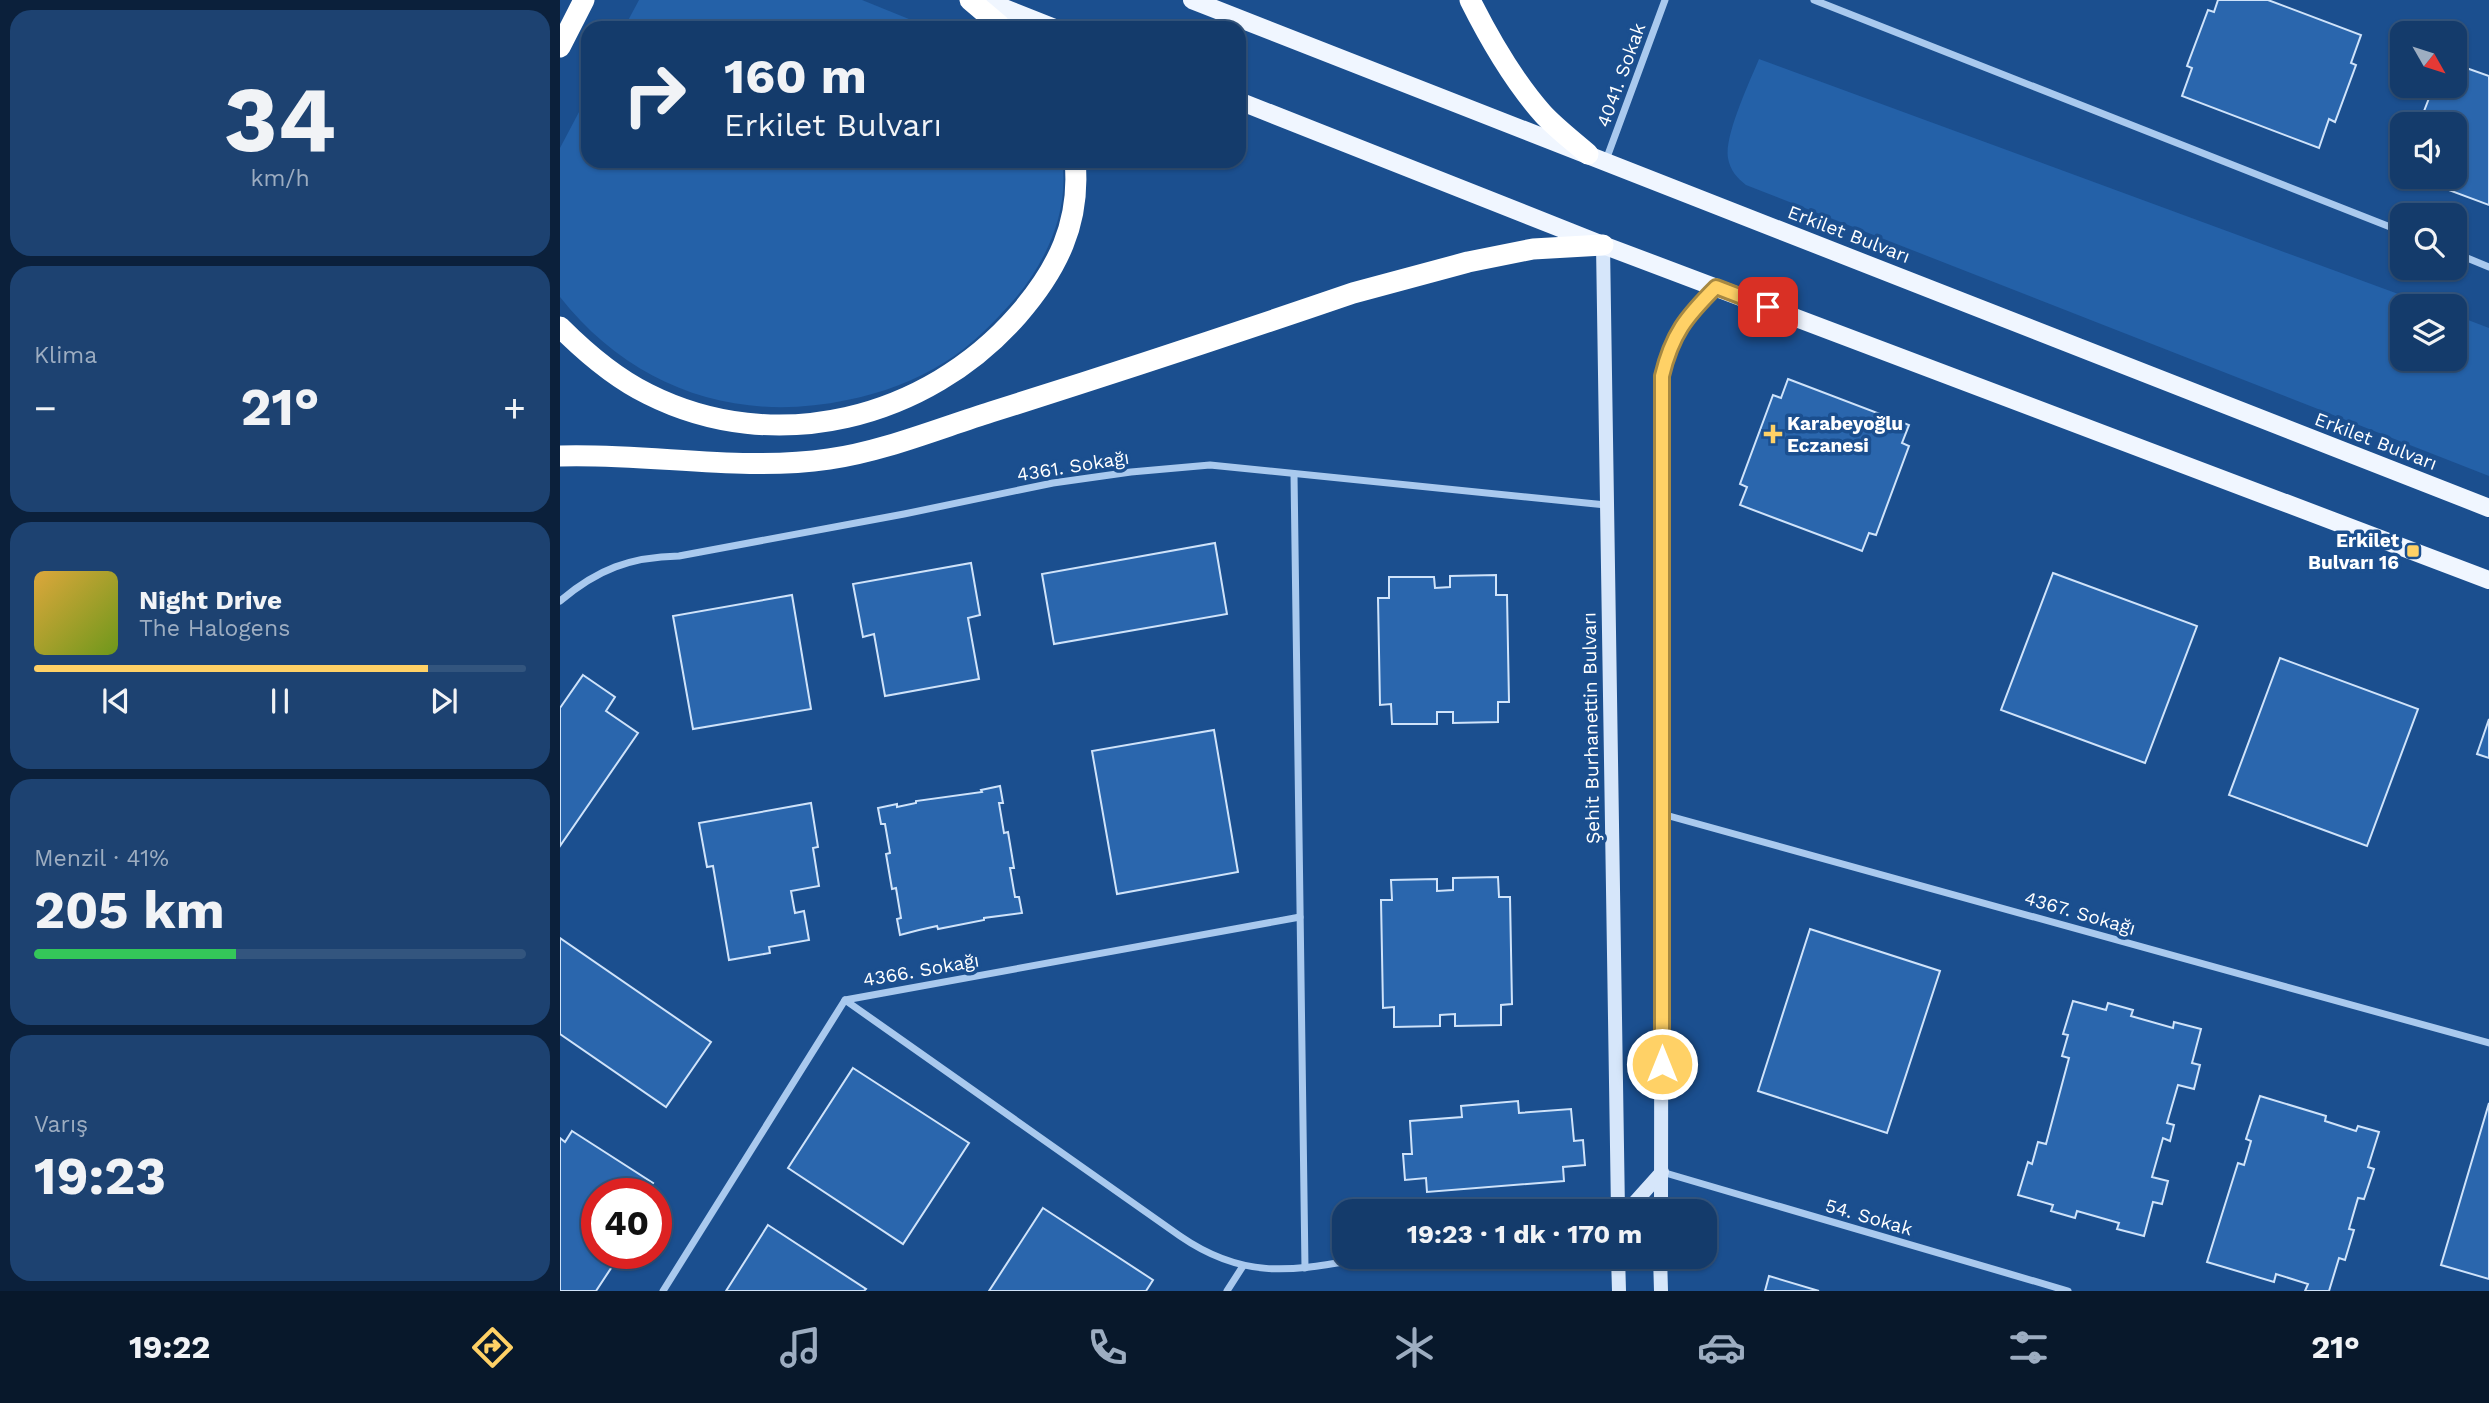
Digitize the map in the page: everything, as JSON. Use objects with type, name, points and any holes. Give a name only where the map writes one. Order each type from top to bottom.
[{"type":"highway","points":[[970,0],[995,21]]},
{"type":"highway","points":[[1470,0],[1514,76],[1544,115],[1597,157]]},
{"type":"highway","points":[[560,41],[580,6]]},
{"type":"highway","points":[[560,47],[580,6]]},
{"type":"highway","points":[[560,327],[622,380],[693,412],[777,426],[806,425],[869,412],[935,385],[965,365],[993,342],[1032,299],[1047,280],[1066,239],[1075,194],[1075,168]]},
{"type":"highway","points":[[560,456],[630,456],[757,464],[832,459],[1011,406],[1398,279],[1533,249],[1603,245]]},
{"type":"main road","points":[[984,0],[1037,21]]},
{"type":"main road","name":"Erkilet Bulvarı","points":[[1192,0],[2489,508]]},
{"type":"main road","points":[[1246,104],[1603,245],[2489,580]]},
{"type":"street","name":"4041. Sokak","points":[[1597,157],[1665,0]]},
{"type":"street","points":[[1814,0],[2390,227]]},
{"type":"street","name":"Şehit Burhanettin Bulvarı","points":[[1603,245],[1618,1199]]},
{"type":"street","points":[[2467,258],[2489,267]]},
{"type":"street","points":[[1661,1199],[1662,376],[1668,350],[1680,328],[1716,287]]},
{"type":"street","name":"4361. Sokağı","points":[[560,601],[591,578],[627,562],[679,556],[891,517],[1053,483],[1131,472],[1210,465],[1607,505]]},
{"type":"street","points":[[1294,474],[1305,1268]]},
{"type":"street","name":"4367. Sokağı","points":[[1662,814],[2489,1044]]},
{"type":"street","name":"4366. Sokağı","points":[[663,1291],[845,1000],[1300,917]]},
{"type":"street","points":[[845,1000],[1199,1249],[1220,1259],[1263,1270],[1332,1264]]},
{"type":"street","points":[[1638,1199],[1662,1172]]},
{"type":"street","name":"54. Sokak","points":[[1662,1172],[2068,1291]]},
{"type":"street","points":[[1227,1291],[1242,1266]]},
{"type":"street","points":[[1618,1269],[1619,1291]]},
{"type":"street","points":[[1660,1269],[1661,1291]]},
{"type":"shaded area","points":[[639,0],[862,0],[914,21],[628,21]]},
{"type":"shaded area","points":[[1759,59],[2398,294],[2390,294],[2390,371],[2467,371],[2467,320],[2489,328],[2489,476],[1746,185],[1732,170],[1728,158],[1730,136]]},
{"type":"shaded area","points":[[581,108],[581,168],[1063,168],[1064,180],[1058,218],[1035,271],[1012,302],[955,356],[922,375],[873,394],[805,406],[765,407],[726,402],[688,391],[652,375],[619,354],[588,328],[560,297],[560,148]]},
{"type":"building","points":[[2218,0],[2268,0],[2361,35],[2351,63],[2356,65],[2335,122],[2329,119],[2319,148],[2182,96],[2192,68],[2187,66],[2208,10],[2214,12]]},
{"type":"building","points":[[2468,69],[2489,76],[2489,205],[2446,189],[2467,189],[2467,112],[2424,112],[2429,98],[2468,98]]},
{"type":"building","points":[[1788,379],[1909,425],[1902,443],[1909,446],[1876,535],[1869,533],[1862,551],[1740,505],[1747,487],[1740,484],[1773,395],[1781,398]]},
{"type":"building","points":[[1215,543],[1227,614],[1054,644],[1042,574]]},
{"type":"building","points":[[971,563],[980,615],[968,618],[979,679],[885,696],[874,634],[863,637],[853,584]]},
{"type":"building","points":[[2053,573],[2197,626],[2145,763],[2001,710]]},
{"type":"building","points":[[1496,575],[1496,595],[1507,595],[1509,702],[1498,702],[1498,722],[1453,723],[1453,712],[1437,712],[1437,724],[1392,724],[1391,704],[1380,705],[1378,598],[1389,598],[1389,577],[1434,577],[1435,588],[1450,587],[1450,576]]},
{"type":"building","points":[[792,595],[811,709],[693,729],[673,616]]},
{"type":"building","points":[[2280,658],[2418,709],[2367,846],[2229,795]]},
{"type":"building","points":[[583,675],[615,697],[606,711],[638,733],[560,846],[560,708]]},
{"type":"building","points":[[2489,719],[2489,758],[2477,754]]},
{"type":"building","points":[[1214,730],[1238,872],[1117,894],[1092,751]]},
{"type":"building","points":[[1000,786],[1003,803],[999,803],[1004,833],[1008,832],[1014,868],[1010,868],[1015,897],[1019,897],[1022,913],[984,918],[938,929],[937,926],[900,935],[897,919],[901,918],[896,888],[892,889],[886,854],[890,853],[885,824],[881,824],[878,808],[982,792],[981,790]]},
{"type":"building","points":[[811,803],[818,847],[813,848],[819,886],[791,891],[795,913],[804,911],[809,940],[769,947],[770,953],[729,960],[713,866],[707,867],[699,823]]},
{"type":"building","points":[[1498,877],[1499,897],[1510,897],[1512,1004],[1501,1005],[1501,1025],[1455,1026],[1455,1014],[1440,1015],[1440,1026],[1394,1027],[1394,1007],[1383,1008],[1381,900],[1392,900],[1391,880],[1437,879],[1437,891],[1453,890],[1453,878]]},
{"type":"building","points":[[1810,929],[1940,971],[1887,1133],[1758,1091]]},
{"type":"building","points":[[560,938],[711,1042],[666,1107],[560,1034]]},
{"type":"building","points":[[2073,1001],[2106,1010],[2108,1003],[2133,1010],[2131,1016],[2173,1028],[2174,1022],[2201,1029],[2192,1063],[2200,1065],[2194,1089],[2178,1085],[2167,1123],[2174,1125],[2170,1141],[2163,1138],[2152,1177],[2168,1181],[2162,1204],[2153,1202],[2144,1236],[2117,1229],[2119,1223],[2077,1211],[2075,1218],[2051,1211],[2053,1205],[2018,1195],[2028,1162],[2032,1164],[2038,1142],[2046,1144],[2069,1058],[2062,1056],[2068,1035],[2063,1034]]},
{"type":"building","points":[[853,1068],[969,1143],[903,1244],[788,1168]]},
{"type":"building","points":[[2260,1096],[2326,1116],[2325,1121],[2356,1131],[2358,1126],[2379,1132],[2368,1167],[2374,1169],[2364,1199],[2358,1198],[2349,1229],[2354,1230],[2345,1260],[2339,1258],[2329,1291],[2305,1291],[2308,1284],[2276,1274],[2274,1282],[2207,1262],[2238,1163],[2244,1165],[2251,1141],[2246,1139]]},
{"type":"building","points":[[1518,1101],[1519,1113],[1571,1109],[1574,1141],[1583,1140],[1585,1165],[1563,1167],[1564,1181],[1427,1192],[1426,1178],[1405,1180],[1403,1154],[1412,1154],[1410,1121],[1462,1117],[1461,1106]]},
{"type":"building","points":[[2489,1103],[2489,1279],[2441,1265]]},
{"type":"building","points":[[572,1131],[645,1178],[581,1178],[581,1269],[610,1269],[596,1291],[560,1291],[560,1138],[565,1142]]},
{"type":"building","points":[[1043,1208],[1153,1280],[1146,1291],[989,1291]]},
{"type":"building","points":[[768,1225],[866,1289],[726,1291]]},
{"type":"building","points":[[1769,1276],[1819,1291],[1765,1291]]},
{"type":"place","name":"Karabeyoğlu Eczanesi","points":[[1773,434]]},
{"type":"place","name":"Erkilet Bulvarı 16","points":[[2413,551]]},
{"type":"route","points":[[1662,1064],[1662,376],[1668,350],[1680,328],[1716,287],[1768,307]]}]
